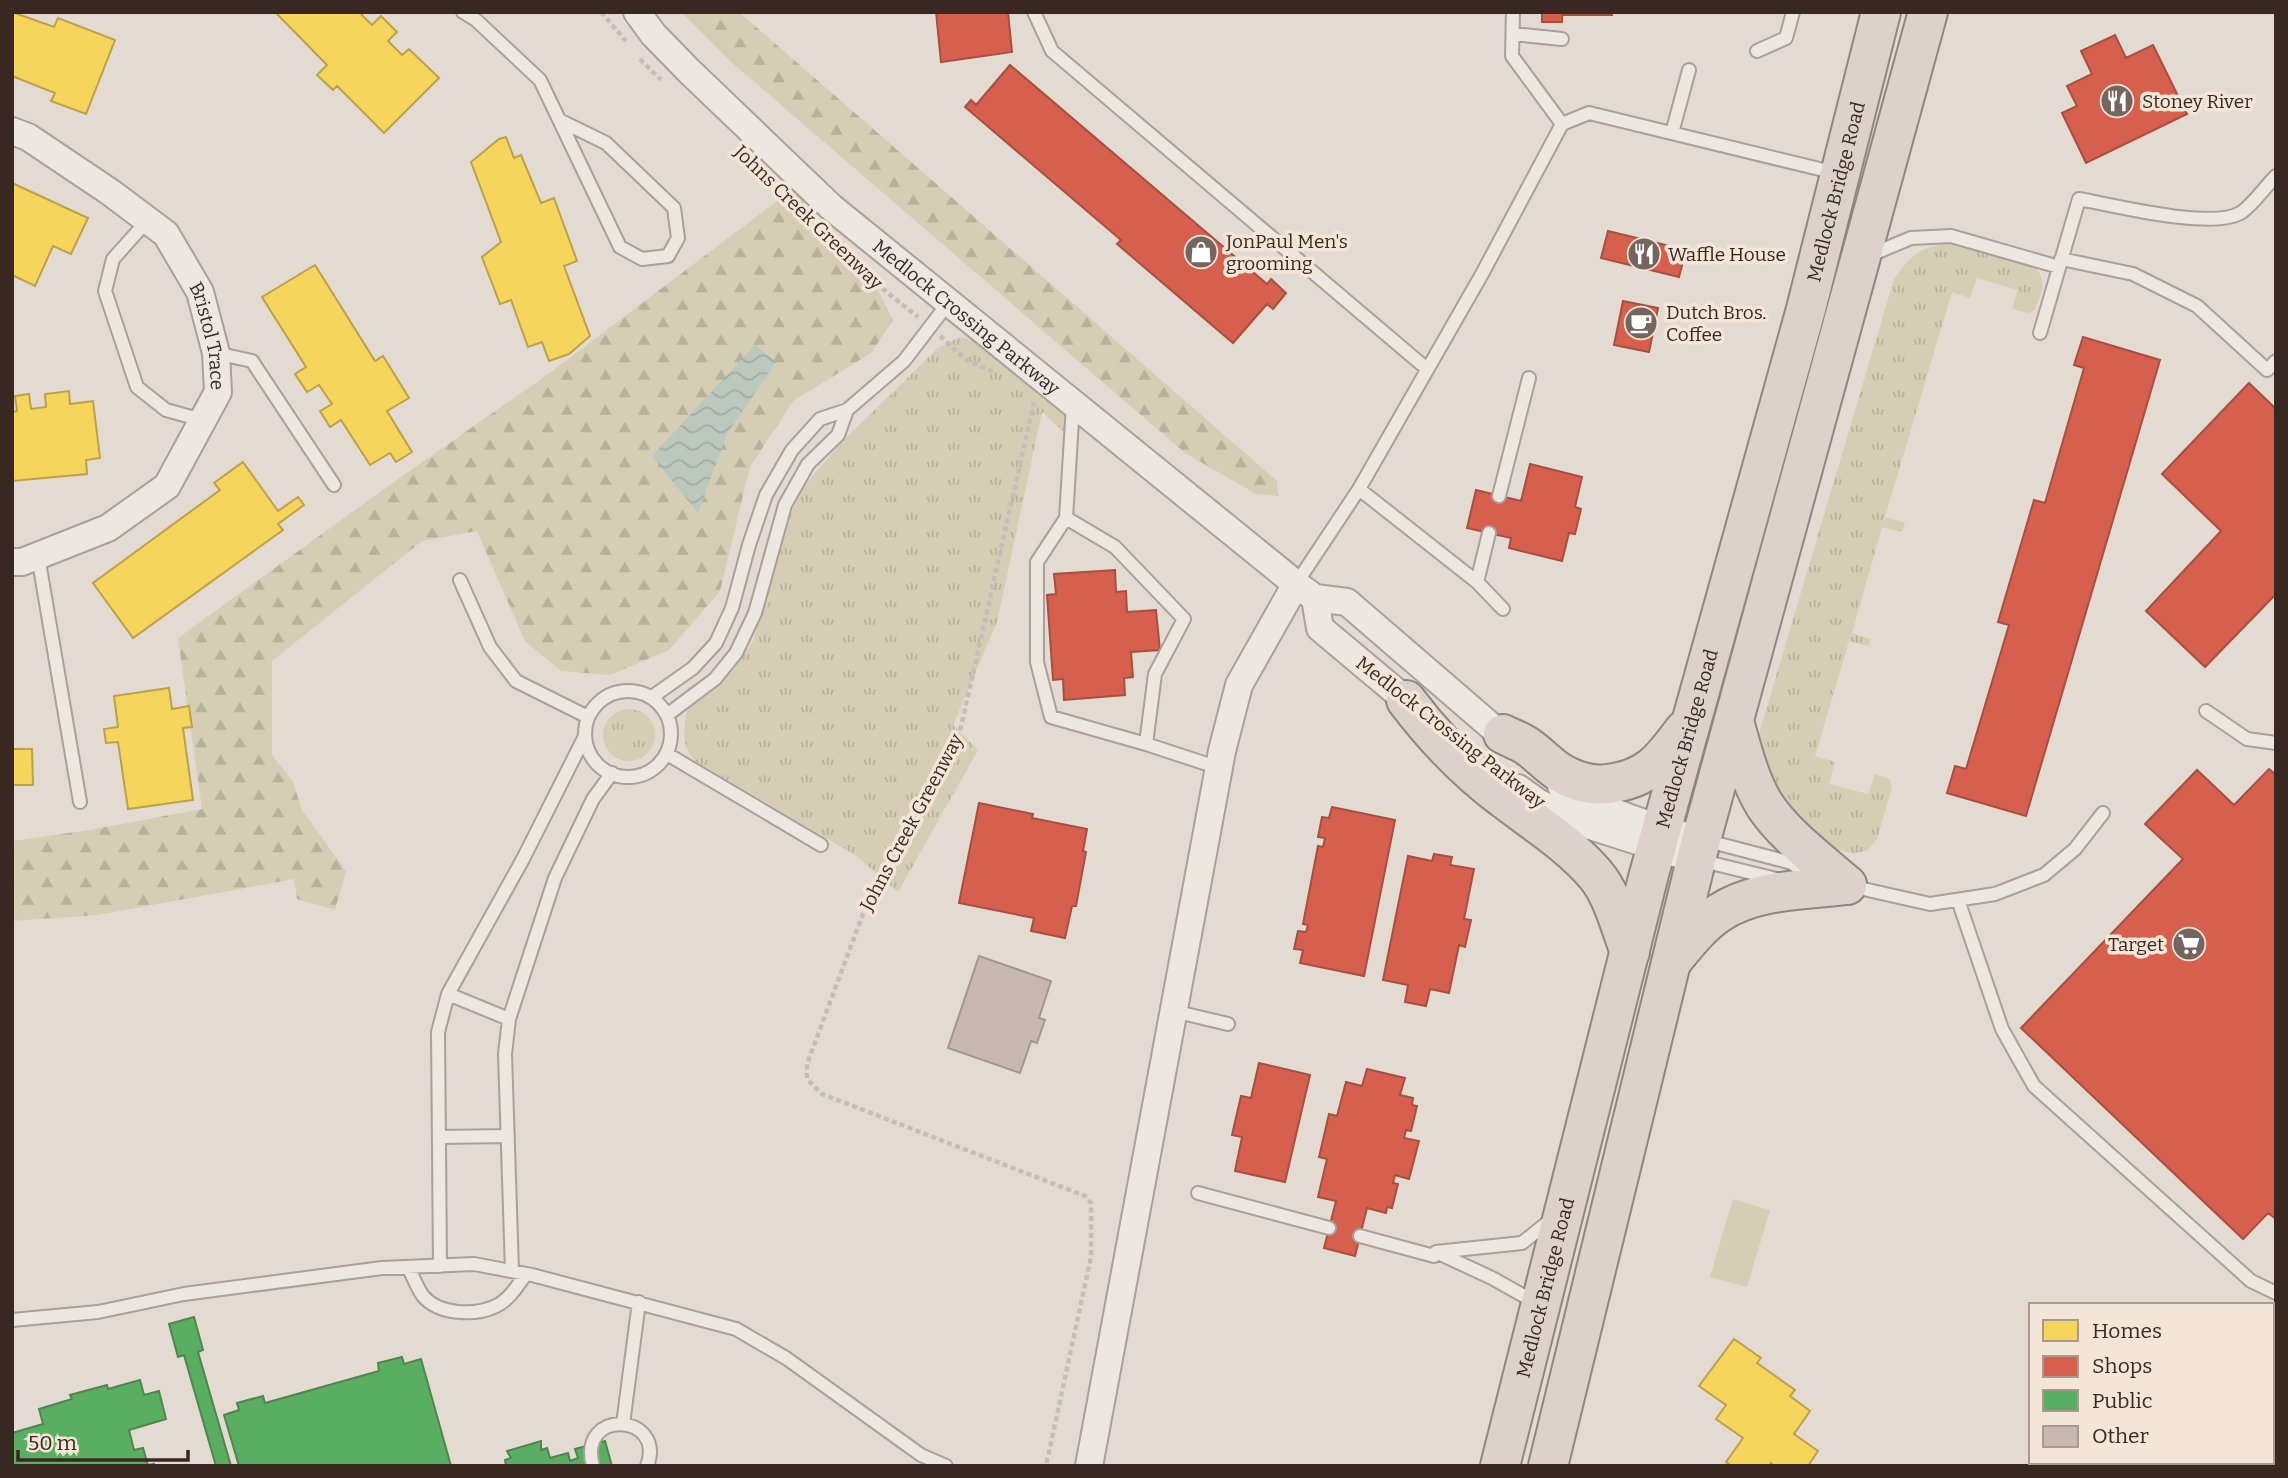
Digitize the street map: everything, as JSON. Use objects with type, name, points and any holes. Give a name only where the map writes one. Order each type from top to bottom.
[{"type":"highway","name":"Medlock Bridge Road","points":[[1500,1466],[1659,837],[1806,309],[1881,12]]},
{"type":"highway","name":"Medlock Bridge Road","points":[[1548,1466],[1699,850],[1930,16]]},
{"type":"highway","points":[[1406,700],[1434,737],[1501,797],[1569,848],[1597,876],[1613,905],[1630,952]]},
{"type":"highway","points":[[1503,734],[1526,745],[1558,772],[1586,784],[1601,785],[1632,780],[1645,774],[1668,751],[1691,720]]},
{"type":"highway","points":[[1734,721],[1753,782],[1765,805],[1792,836],[1847,885]]},
{"type":"highway","points":[[1671,962],[1696,932],[1720,912],[1770,894],[1847,885]]},
{"type":"street","name":"Medlock Crossing Parkway","points":[[637,12],[653,34],[689,71],[831,207],[1306,591],[1347,602],[1503,734],[1544,774],[1561,786],[1659,837]]},
{"type":"street","name":"Bristol Trace","points":[[12,131],[28,137],[166,234],[200,292],[216,353],[218,392],[167,486],[108,527],[22,562],[12,562]]},
{"type":"street","name":"Medlock Crossing Parkway","points":[[1306,591],[1320,628],[1406,700],[1539,803],[1575,821],[1659,837],[1699,850]]},
{"type":"street","points":[[1089,1466],[1219,768],[1239,685],[1306,591]]},
{"type":"lane","points":[[463,12],[476,20],[540,80],[559,120],[620,247],[642,259],[668,256],[678,238],[674,208],[606,143],[559,120]]},
{"type":"lane","points":[[1034,12],[1052,51],[1427,369]]},
{"type":"lane","points":[[1513,12],[1512,56],[1562,124]]},
{"type":"lane","points":[[1758,51],[1786,38],[1794,12]]},
{"type":"lane","points":[[1513,34],[1562,39]]},
{"type":"lane","points":[[1672,133],[1689,70]]},
{"type":"lane","points":[[1306,591],[1359,489],[1482,274],[1562,124],[1589,113],[1839,174]]},
{"type":"lane","points":[[2040,333],[2079,199],[2189,219],[2224,218],[2241,212],[2276,176]]},
{"type":"lane","points":[[148,220],[113,259],[105,291],[137,387],[166,410],[202,420]]},
{"type":"lane","points":[[1862,258],[1911,238],[1951,236],[2060,263],[2133,274],[2197,306],[2267,370],[2276,361]]},
{"type":"lane","points":[[652,697],[692,668],[716,643],[732,608],[766,495],[792,450],[820,419],[847,410],[904,361],[949,302]]},
{"type":"lane","points":[[216,353],[253,361],[334,485]]},
{"type":"lane","points":[[1499,496],[1529,378]]},
{"type":"lane","points":[[1074,402],[1066,519],[1037,562],[1037,662],[1051,717],[1219,768]]},
{"type":"lane","points":[[667,715],[716,679],[736,653],[755,613],[785,505],[808,464],[838,435],[847,410]]},
{"type":"lane","points":[[1359,489],[1477,582],[1503,609]]},
{"type":"lane","points":[[1066,519],[1115,547],[1184,619],[1155,674],[1146,744]]},
{"type":"lane","points":[[1477,582],[1489,533]]},
{"type":"lane","points":[[38,556],[80,802]]},
{"type":"lane","points":[[460,580],[490,647],[516,681],[588,718]]},
{"type":"lane","points":[[618,691],[635,691],[652,697],[664,708],[667,715],[671,724],[672,741],[667,754],[654,769],[638,776],[621,777],[605,771],[592,759],[585,744],[585,726],[591,710],[603,698],[618,691]]},
{"type":"lane","points":[[2206,711],[2247,739],[2276,743]]},
{"type":"lane","points":[[440,1265],[438,1032],[448,994],[523,859],[585,736]]},
{"type":"lane","points":[[667,754],[821,845]]},
{"type":"lane","points":[[512,1271],[505,1054],[509,1019],[555,878],[593,799],[612,773]]},
{"type":"lane","points":[[1699,850],[1792,863],[1807,876],[1930,904],[1995,894],[2044,875],[2075,849],[2103,814]]},
{"type":"lane","points":[[1699,850],[1790,882],[1807,876]]},
{"type":"lane","points":[[1958,900],[2002,1029],[2034,1086],[2251,1281],[2276,1293]]},
{"type":"lane","points":[[448,994],[509,1019]]},
{"type":"lane","points":[[1173,1011],[1228,1024]]},
{"type":"lane","points":[[439,1137],[508,1136]]},
{"type":"lane","points":[[1198,1193],[1329,1228]]},
{"type":"lane","points":[[1539,1305],[1436,1251],[1521,1243],[1545,1226],[1564,1206]]},
{"type":"lane","points":[[1360,1236],[1434,1256]]},
{"type":"lane","points":[[12,1320],[98,1312],[184,1294],[382,1268],[474,1264],[639,1302],[736,1329],[786,1358],[921,1455],[946,1466]]},
{"type":"lane","points":[[408,1267],[424,1297],[442,1309],[468,1312],[496,1306],[512,1293],[526,1274]]},
{"type":"lane","points":[[623,1424],[639,1302]]},
{"type":"lane","points":[[593,1466],[591,1445],[597,1434],[607,1427],[623,1424],[640,1430],[647,1440],[650,1451],[647,1466]]},
{"type":"path","points":[[601,12],[626,42]]},
{"type":"path","points":[[634,52],[661,80]]},
{"type":"path","name":"Johns Creek Greenway","points":[[829,238],[853,265],[965,359],[1002,376]]},
{"type":"path","name":"Johns Creek Greenway","points":[[1024,394],[1035,402],[961,727],[940,773],[876,878],[807,1063],[807,1079],[822,1094],[1085,1196],[1091,1203],[1091,1257],[1046,1466]]},
{"type":"green space","points":[[681,12],[739,12],[1277,481],[1278,496],[1256,494],[1185,453],[730,61]]},
{"type":"green space","points":[[793,189],[878,290],[893,320],[871,353],[793,401],[750,467],[720,591],[669,650],[610,675],[561,671],[525,641],[477,531],[422,541],[272,661],[272,755],[293,782],[302,810],[346,871],[335,910],[297,899],[294,879],[97,915],[12,921],[12,841],[90,830],[202,809],[178,638],[551,372]]},
{"type":"green space","points":[[1951,243],[2034,265],[2041,277],[2042,287],[2035,310],[2028,313],[2012,309],[2018,290],[1977,278],[1970,298],[1952,292],[1885,517],[1905,523],[1902,532],[1882,527],[1852,633],[1871,639],[1868,646],[1849,641],[1815,756],[1835,762],[1829,784],[1868,794],[1875,774],[1890,779],[1892,787],[1877,839],[1868,850],[1854,854],[1832,848],[1768,795],[1758,752],[1759,734],[1894,279],[1918,253]]},
{"type":"green space","points":[[959,337],[973,341],[1002,357],[1030,380],[1067,414],[1066,434],[1042,412],[997,622],[953,725],[978,750],[898,892],[855,855],[695,761],[685,743],[685,724],[687,710],[715,690],[735,668],[753,641],[788,518],[806,484],[839,445],[937,349]]},
{"type":"green space","points":[[629,709],[648,716],[655,735],[648,754],[629,761],[610,754],[603,735],[610,716]]},
{"type":"green space","points":[[1733,1199],[1770,1210],[1747,1287],[1710,1277]]},
{"type":"water","points":[[755,345],[776,362],[727,434],[698,513],[652,456]]},
{"type":"building: Homes","points":[[12,12],[54,27],[58,18],[115,40],[86,114],[51,101],[55,93],[12,76]]},
{"type":"building: Homes","points":[[275,12],[359,12],[372,25],[381,16],[397,32],[388,41],[402,55],[409,49],[439,78],[384,133],[337,86],[333,90],[317,75],[327,65]]},
{"type":"building: Homes","points":[[506,137],[514,158],[521,155],[541,203],[554,198],[577,261],[564,266],[590,336],[569,354],[549,361],[542,342],[528,347],[511,300],[500,304],[482,257],[501,242],[471,162],[499,139]]},
{"type":"building: Homes","points":[[12,183],[88,218],[71,254],[53,246],[35,286],[12,275]]},
{"type":"building: Homes","points":[[315,265],[375,361],[383,356],[409,398],[387,411],[412,452],[396,462],[390,453],[370,465],[341,420],[330,427],[320,411],[332,404],[319,385],[307,392],[295,374],[306,367],[262,297]]},
{"type":"building: Homes","points":[[69,391],[70,404],[93,401],[100,458],[86,460],[87,474],[12,481],[12,412],[17,411],[15,396],[29,394],[31,409],[46,407],[45,394]]},
{"type":"building: Homes","points":[[243,462],[278,511],[298,497],[304,505],[278,524],[283,530],[133,638],[93,583],[220,490],[214,483]]},
{"type":"building: Homes","points":[[169,688],[172,709],[189,706],[192,727],[183,728],[193,800],[128,809],[118,742],[106,743],[104,729],[118,727],[114,696]]},
{"type":"building: Homes","points":[[12,749],[32,749],[33,785],[12,785]]},
{"type":"building: Homes","points":[[1734,1339],[1761,1358],[1757,1363],[1795,1390],[1790,1396],[1810,1411],[1794,1434],[1818,1451],[1808,1466],[1775,1466],[1771,1463],[1769,1466],[1731,1466],[1726,1462],[1743,1438],[1716,1419],[1726,1405],[1699,1386]]},
{"type":"building: Shops","points":[[936,12],[1008,12],[1012,52],[941,62]]},
{"type":"building: Shops","points":[[1542,12],[1612,12],[1612,15],[1562,15],[1562,22],[1542,22]]},
{"type":"building: Shops","points":[[2115,35],[2126,58],[2153,45],[2187,114],[2086,163],[2062,113],[2077,106],[2067,86],[2092,74],[2081,51]]},
{"type":"building: Shops","points":[[1010,65],[1267,284],[1271,279],[1286,293],[1273,309],[1267,304],[1233,343],[1117,244],[1121,240],[965,107],[971,100],[976,105]]},
{"type":"building: Shops","name":"Waffle House","points":[[1608,231],[1686,250],[1679,277],[1601,258]]},
{"type":"building: Shops","points":[[1623,301],[1658,308],[1649,352],[1614,345]]},
{"type":"building: Shops","points":[[2083,337],[2160,360],[2026,816],[1947,793],[1955,766],[1966,769],[2009,625],[1998,622],[2034,500],[2045,503],[2084,368],[2074,365]]},
{"type":"building: Shops","points":[[2249,383],[2276,409],[2276,594],[2205,667],[2146,611],[2221,531],[2162,474]]},
{"type":"building: Shops","points":[[1530,464],[1582,477],[1575,507],[1581,509],[1575,534],[1569,533],[1562,561],[1509,548],[1511,538],[1467,528],[1476,490],[1521,501]]},
{"type":"building: Shops","points":[[1115,570],[1116,592],[1126,591],[1127,612],[1156,610],[1160,650],[1131,652],[1133,677],[1124,678],[1125,695],[1064,700],[1063,679],[1053,680],[1047,595],[1056,594],[1054,574]]},
{"type":"building: Shops","name":"Target","points":[[2269,769],[2276,775],[2276,1219],[2268,1213],[2243,1239],[2021,1028],[2183,859],[2145,824],[2197,770],[2234,805]]},
{"type":"building: Shops","points":[[979,803],[1033,814],[1032,818],[1087,829],[1083,851],[1086,852],[1076,906],[1072,906],[1065,938],[1031,931],[1034,918],[959,903]]},
{"type":"building: Shops","points":[[1332,807],[1395,820],[1364,976],[1300,963],[1303,950],[1294,949],[1298,931],[1306,932],[1308,925],[1303,924],[1318,846],[1323,847],[1325,838],[1318,837],[1322,817],[1329,818]]},
{"type":"building: Shops","points":[[1434,854],[1452,857],[1450,865],[1474,869],[1464,919],[1471,920],[1465,947],[1459,945],[1449,993],[1430,989],[1426,1006],[1405,1002],[1408,985],[1383,980],[1408,856],[1432,861]]},
{"type":"building: Shops","points":[[1259,1063],[1310,1075],[1285,1182],[1235,1171],[1242,1137],[1232,1135],[1241,1096],[1251,1098]]},
{"type":"building: Shops","points":[[1367,1069],[1405,1078],[1400,1095],[1413,1098],[1412,1105],[1417,1106],[1411,1131],[1406,1130],[1404,1138],[1419,1141],[1409,1179],[1395,1175],[1393,1183],[1398,1184],[1392,1208],[1387,1207],[1386,1213],[1367,1208],[1355,1256],[1324,1248],[1336,1201],[1318,1197],[1327,1159],[1319,1157],[1329,1114],[1337,1116],[1346,1082],[1362,1086]]},
{"type":"building: Public","points":[[194,1317],[203,1350],[198,1352],[231,1466],[216,1466],[184,1355],[178,1357],[169,1324]]},
{"type":"building: Public","points":[[402,1357],[404,1364],[421,1359],[451,1466],[239,1466],[224,1415],[239,1410],[237,1403],[263,1396],[265,1403],[379,1371],[378,1363]]},
{"type":"building: Public","points":[[140,1380],[144,1395],[159,1391],[166,1419],[129,1430],[134,1450],[143,1448],[148,1465],[154,1466],[12,1466],[12,1433],[43,1424],[39,1409],[72,1399],[70,1395]]},
{"type":"building: Public","points":[[541,1441],[541,1450],[547,1448],[550,1458],[568,1453],[570,1461],[578,1458],[575,1449],[605,1441],[612,1466],[506,1466],[505,1460],[511,1458],[507,1451]]},
{"type":"building: Other","points":[[979,956],[1051,981],[1039,1018],[1045,1020],[1037,1043],[1031,1041],[1020,1073],[948,1048]]},
{"type":"place","name":"Stoney River","points":[[2117,101]]},
{"type":"place","name":"JonPaul Men's grooming","points":[[1201,252]]},
{"type":"place","name":"Waffle House","points":[[1644,254]]},
{"type":"place","name":"Dutch Bros. Coffee","points":[[1641,323]]},
{"type":"place","name":"Target","points":[[2189,944]]}]
